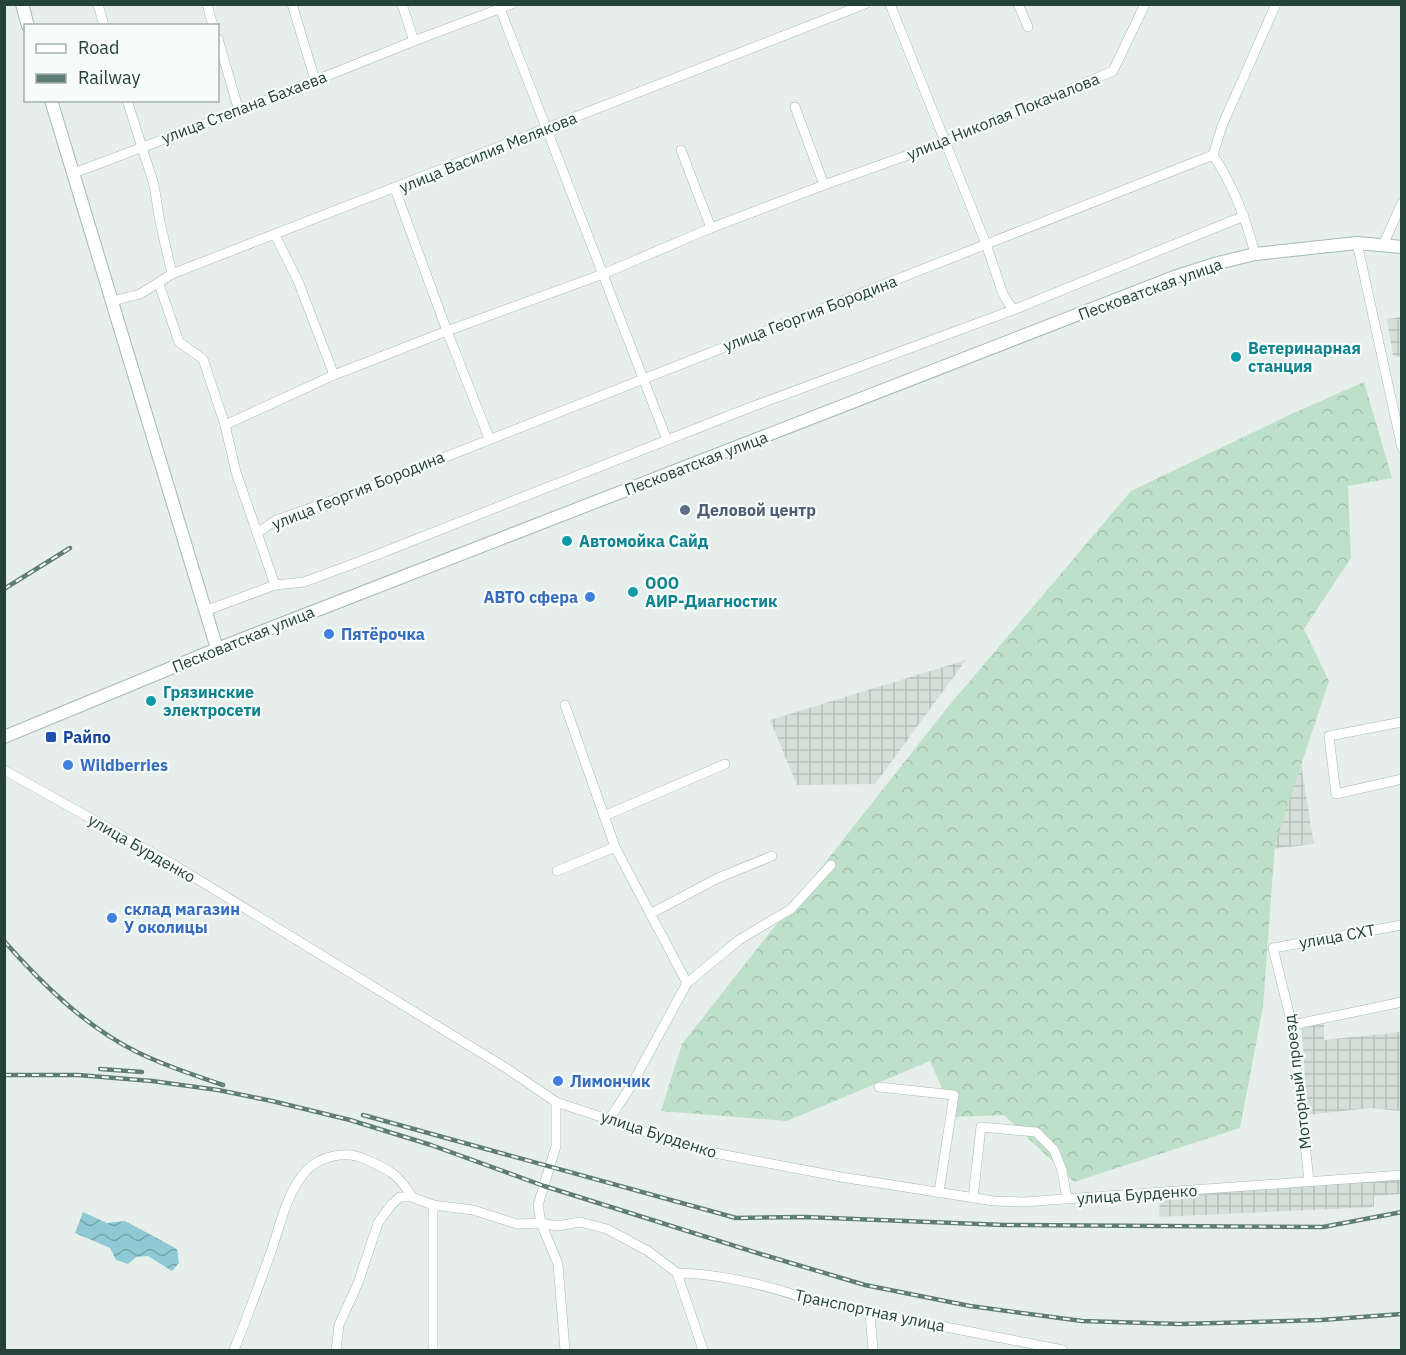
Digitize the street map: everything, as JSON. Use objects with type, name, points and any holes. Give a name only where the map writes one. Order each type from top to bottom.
[{"type":"main road","points":[[22,4],[27,24]]},
{"type":"main road","points":[[52,102],[217,648]]},
{"type":"main road","name":"Песковатская улица","points":[[4,737],[217,648],[1174,278],[1218,263],[1255,254],[1357,243],[1401,247]]},
{"type":"street","points":[[98,4],[104,24]]},
{"type":"street","points":[[207,4],[212,24]]},
{"type":"street","points":[[292,4],[315,80]]},
{"type":"street","points":[[402,4],[414,41]]},
{"type":"street","name":"улица Степана Бахаева","points":[[74,173],[239,111],[499,7],[512,4]]},
{"type":"street","name":"улица Василия Мелякова","points":[[113,301],[140,294],[172,274],[865,4]]},
{"type":"street","points":[[890,4],[986,244],[1003,294],[1013,310]]},
{"type":"street","points":[[1018,4],[1028,27]]},
{"type":"street","name":"улица Николая Покачалова","points":[[225,425],[334,375],[603,274],[711,228],[945,142],[1113,70],[1145,4]]},
{"type":"street","points":[[1255,254],[1244,216],[1224,172],[1213,156],[1222,126],[1276,4]]},
{"type":"street","points":[[499,7],[667,440]]},
{"type":"street","points":[[219,42],[239,111]]},
{"type":"street","points":[[128,102],[154,185],[172,274]]},
{"type":"street","points":[[795,107],[824,185]]},
{"type":"street","points":[[681,150],[711,228]]},
{"type":"street","name":"улица Георгия Бородина","points":[[257,533],[276,520],[354,493],[489,438],[1213,156]]},
{"type":"street","points":[[395,189],[489,438]]},
{"type":"street","points":[[1383,245],[1401,203]]},
{"type":"street","points":[[205,611],[275,585],[304,582],[361,561],[667,440],[1013,310],[1244,216]]},
{"type":"street","points":[[275,235],[298,281],[334,375]]},
{"type":"street","points":[[1357,243],[1401,448]]},
{"type":"street","points":[[159,284],[179,342],[203,359],[225,425],[236,472],[275,585]]},
{"type":"street","points":[[565,705],[615,847],[687,983]]},
{"type":"street","points":[[1401,722],[1329,736],[1336,794],[1401,779]]},
{"type":"street","points":[[604,816],[724,764]]},
{"type":"street","name":"улица Бурденко","points":[[4,770],[176,866],[496,1062],[556,1102],[704,1151],[841,1177],[994,1201],[1023,1202],[1401,1175]]},
{"type":"street","points":[[557,872],[615,847]]},
{"type":"street","points":[[650,914],[718,878],[772,856]]},
{"type":"street","points":[[610,1118],[687,983],[739,940],[791,909],[831,865]]},
{"type":"street","name":"улица СХТ","points":[[1273,948],[1401,925]]},
{"type":"street","name":"Моторный проезд","points":[[1273,948],[1293,1025],[1309,1181]]},
{"type":"street","points":[[1293,1025],[1401,1002]]},
{"type":"street","points":[[879,1087],[954,1095],[939,1192]]},
{"type":"street","points":[[556,1102],[556,1146],[538,1205],[541,1223],[558,1264],[565,1350]]},
{"type":"street","points":[[973,1198],[981,1128],[1036,1132],[1054,1150],[1062,1170],[1067,1199]]},
{"type":"street","points":[[234,1350],[255,1298],[293,1189],[306,1170],[325,1159],[342,1153],[361,1157],[386,1168],[402,1180],[412,1197]]},
{"type":"street","points":[[336,1350],[339,1325],[358,1283],[378,1223],[400,1197],[412,1197],[433,1205],[473,1210],[517,1224],[541,1223],[557,1226],[580,1222],[607,1229],[648,1251],[677,1273],[703,1350]]},
{"type":"street","points":[[433,1205],[433,1350]]},
{"type":"street","name":"Транспортная улица","points":[[677,1273],[699,1273],[789,1293],[808,1300],[1063,1350]]},
{"type":"street","points":[[870,1312],[873,1350]]},
{"type":"shaded area","points":[[1401,317],[1401,357],[1393,356],[1387,319]]},
{"type":"shaded area","points":[[966,660],[875,784],[797,785],[770,720]]},
{"type":"shaded area","points":[[1286,671],[1314,844],[1272,849]]},
{"type":"shaded area","points":[[1324,1024],[1324,1040],[1401,1032],[1401,1111],[1370,1108],[1307,1115],[1302,1027]]},
{"type":"shaded area","points":[[1401,1178],[1401,1194],[1374,1196],[1374,1207],[1159,1217],[1160,1195]]},
{"type":"green space","points":[[1364,382],[1392,478],[1348,486],[1351,558],[1304,629],[1329,681],[1275,844],[1263,1007],[1240,1128],[1074,1182],[1004,1115],[955,1117],[930,1061],[787,1121],[661,1111],[682,1044],[947,708],[1131,491],[1287,416]]},
{"type":"water","points":[[83,1212],[107,1223],[125,1221],[177,1249],[179,1263],[172,1271],[148,1256],[136,1257],[128,1264],[116,1260],[110,1248],[75,1233]]},
{"type":"railway","points":[[4,589],[70,548]]},
{"type":"railway","points":[[4,941],[49,988],[83,1017],[118,1042],[148,1057],[223,1085]]},
{"type":"railway","points":[[100,1069],[142,1072]]},
{"type":"railway","points":[[4,1075],[78,1075],[152,1081],[218,1090],[272,1101],[350,1120],[431,1145],[544,1186],[865,1285],[970,1306],[1082,1321],[1180,1324],[1321,1320],[1402,1314]]},
{"type":"railway","points":[[363,1115],[736,1218],[805,1217],[1004,1225],[1323,1227],[1402,1212]]},
{"type":"place","name":"Ветеринарная станция","points":[[1236,357]]},
{"type":"place","name":"Деловой центр","points":[[685,510]]},
{"type":"place","name":"Автомойка Сайд","points":[[567,541]]},
{"type":"place","name":"ООО АИР-Диагностик","points":[[633,592]]},
{"type":"place","name":"АВТО сфера","points":[[590,597]]},
{"type":"place","name":"Пятёрочка","points":[[329,634]]},
{"type":"place","name":"Грязинские электросети","points":[[151,701]]},
{"type":"place","name":"Райпо","points":[[51,737]]},
{"type":"place","name":"Wildberries","points":[[68,765]]},
{"type":"place","name":"склад магазин У околицы","points":[[112,918]]},
{"type":"place","name":"Лимончик","points":[[558,1081]]}]
